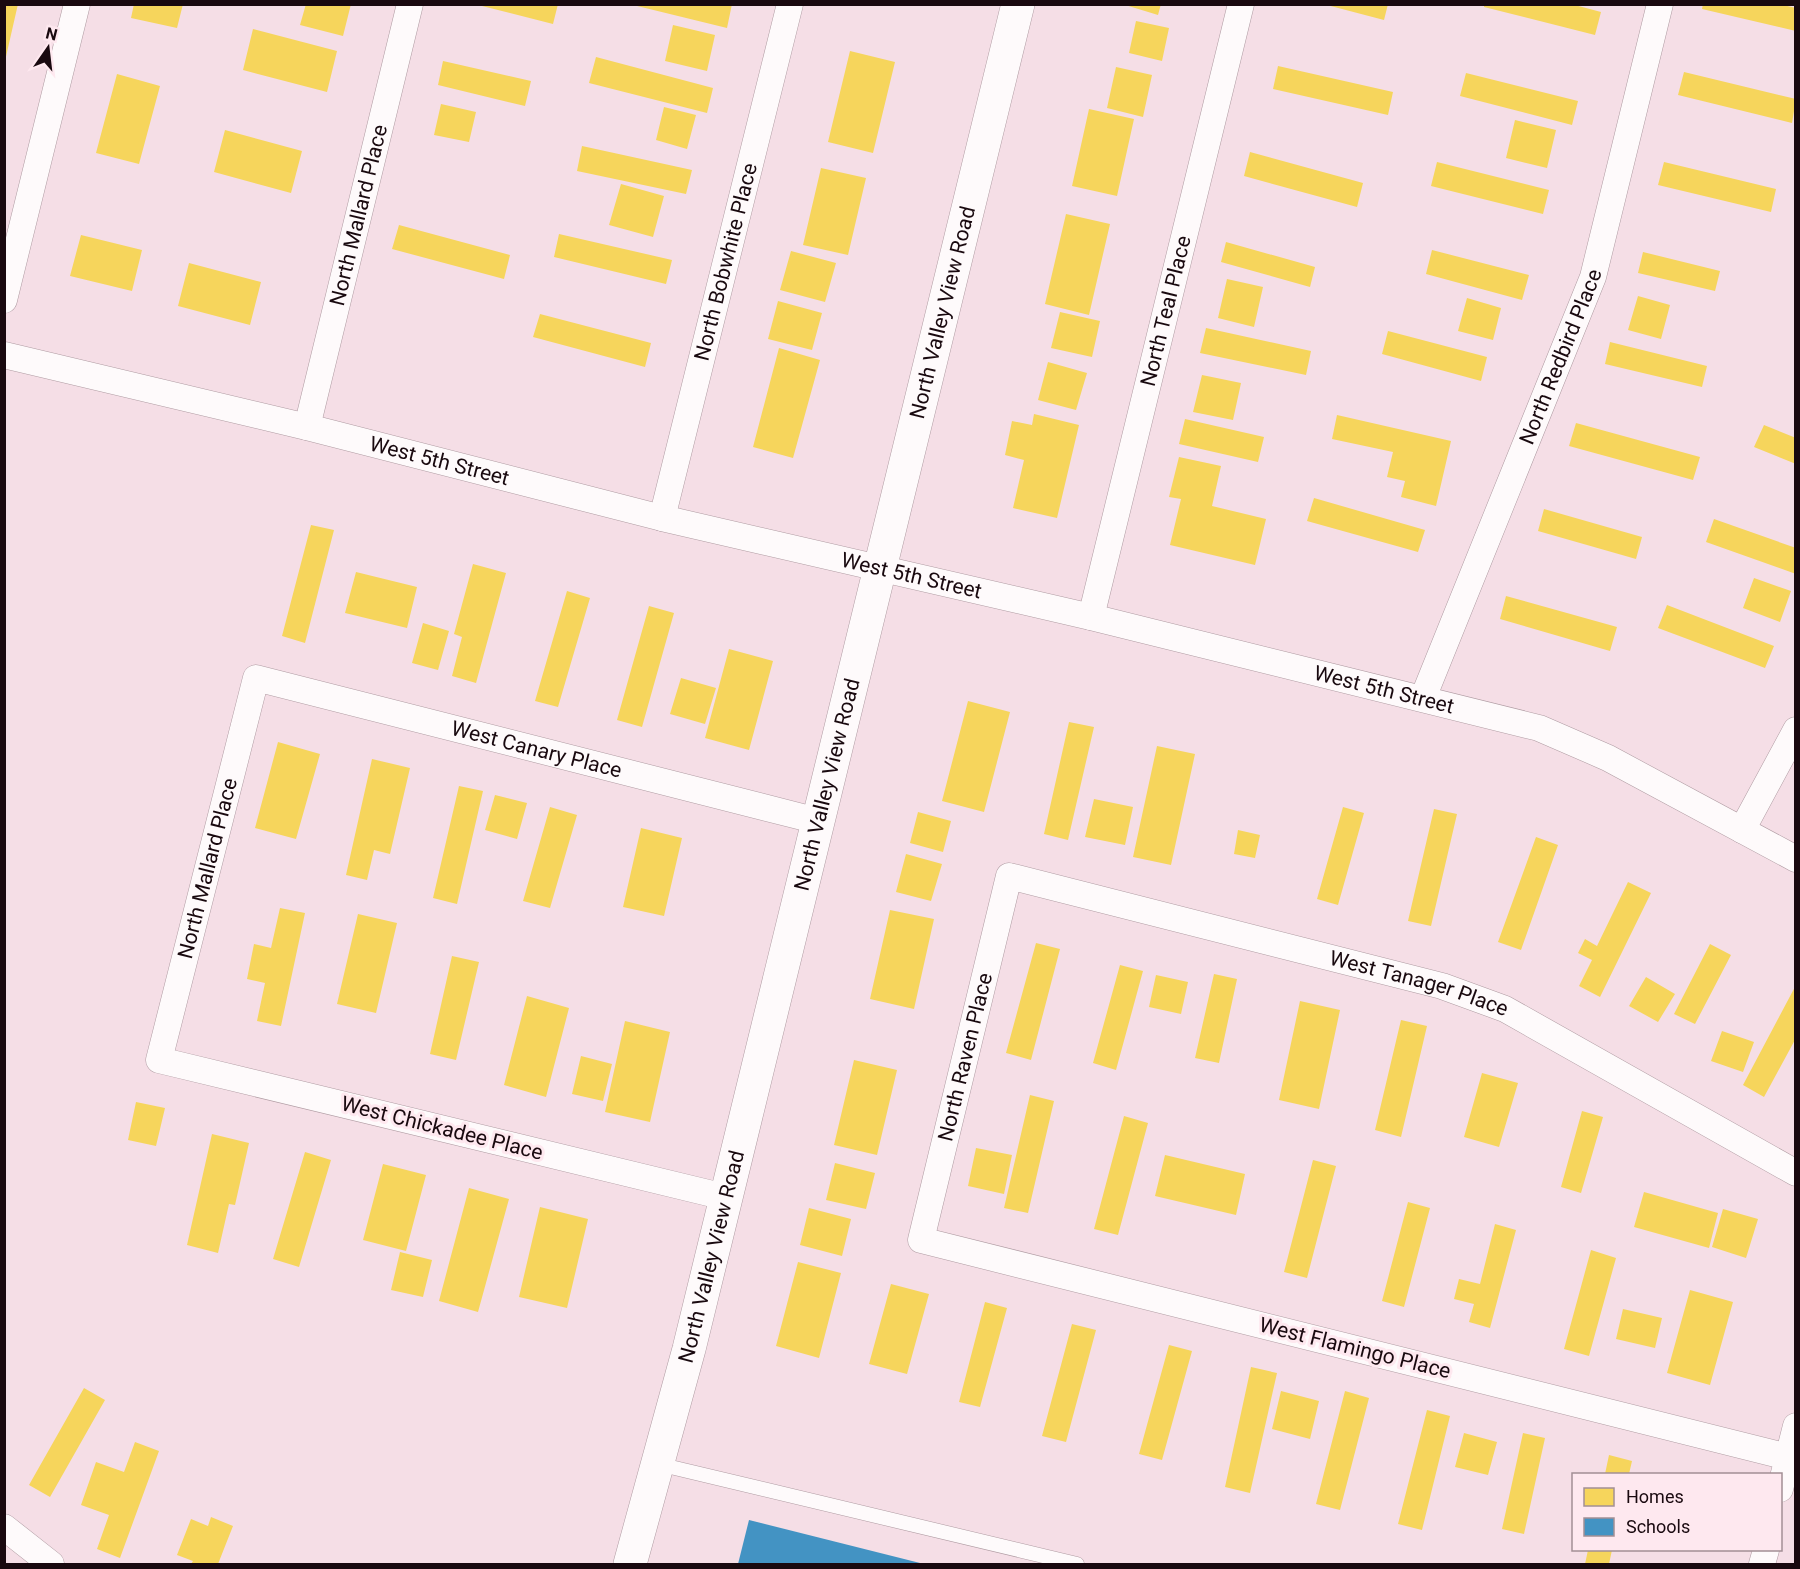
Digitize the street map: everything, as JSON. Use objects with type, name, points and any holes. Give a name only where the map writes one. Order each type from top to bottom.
[{"type":"street","points":[[4,300],[77,4]]},
{"type":"street","name":"North Mallard Place","points":[[307,427],[410,4]]},
{"type":"street","name":"North Bobwhite Place","points":[[662,518],[790,4]]},
{"type":"street","name":"North Valley View Road","points":[[630,1564],[658,1464],[725,1197],[1018,4]]},
{"type":"street","name":"North Teal Place","points":[[1091,618],[1241,4]]},
{"type":"street","name":"North Redbird Place","points":[[1423,698],[1593,277],[1659,4]]},
{"type":"street","name":"West 5th Street","points":[[4,356],[307,427],[662,518],[1091,618],[1539,728],[1574,741],[1796,860]]},
{"type":"street","name":"North Mallard Place","points":[[159,1060],[256,678]]},
{"type":"street","name":"West Canary Place","points":[[256,678],[818,821]]},
{"type":"street","points":[[1742,830],[1796,730]]},
{"type":"street","name":"West Tanager Place","points":[[1009,876],[1442,986],[1505,1009],[1796,1173]]},
{"type":"street","name":"North Raven Place","points":[[921,1240],[1009,876]]},
{"type":"street","name":"West Chickadee Place","points":[[159,1060],[725,1197]]},
{"type":"street","name":"West Flamingo Place","points":[[921,1240],[1788,1457]]},
{"type":"street","points":[[1782,1481],[1796,1426]]},
{"type":"street","points":[[4,1527],[51,1564]]},
{"type":"lane","points":[[658,1464],[1077,1564]]},
{"type":"building: Homes","points":[[4,4],[18,4],[5,61],[4,60]]},
{"type":"building: Homes","points":[[134,4],[183,4],[177,28],[131,18]]},
{"type":"building: Homes","points":[[306,4],[351,4],[343,36],[300,25]]},
{"type":"building: Homes","points":[[474,4],[558,4],[553,24]]},
{"type":"building: Homes","points":[[629,4],[732,4],[727,28]]},
{"type":"building: Homes","points":[[1122,4],[1161,4],[1158,15]]},
{"type":"building: Homes","points":[[1323,4],[1388,4],[1384,20]]},
{"type":"building: Homes","points":[[1484,4],[1571,4],[1601,12],[1595,35],[1484,7]]},
{"type":"building: Homes","points":[[1703,4],[1779,4],[1796,8],[1796,31],[1702,9]]},
{"type":"building: Homes","points":[[1136,21],[1169,28],[1162,61],[1129,53]]},
{"type":"building: Homes","points":[[673,25],[715,35],[707,71],[665,61]]},
{"type":"building: Homes","points":[[253,29],[337,51],[327,92],[243,70]]},
{"type":"building: Homes","points":[[850,51],[895,62],[873,153],[828,142]]},
{"type":"building: Homes","points":[[596,57],[713,88],[707,113],[589,83]]},
{"type":"building: Homes","points":[[443,61],[531,81],[525,106],[438,85]]},
{"type":"building: Homes","points":[[1278,66],[1393,92],[1388,115],[1273,89]]},
{"type":"building: Homes","points":[[1116,67],[1152,75],[1143,117],[1107,108]]},
{"type":"building: Homes","points":[[1684,72],[1796,99],[1792,123],[1678,95]]},
{"type":"building: Homes","points":[[1466,73],[1578,101],[1572,125],[1460,96]]},
{"type":"building: Homes","points":[[117,74],[160,86],[139,164],[96,153]]},
{"type":"building: Homes","points":[[441,104],[476,112],[469,142],[434,135]]},
{"type":"building: Homes","points":[[664,107],[696,115],[687,149],[656,140]]},
{"type":"building: Homes","points":[[1089,109],[1134,119],[1117,196],[1072,186]]},
{"type":"building: Homes","points":[[1515,120],[1556,130],[1547,168],[1506,158]]},
{"type":"building: Homes","points":[[225,130],[302,151],[291,193],[214,172]]},
{"type":"building: Homes","points":[[582,146],[692,170],[686,194],[577,171]]},
{"type":"building: Homes","points":[[1250,152],[1363,183],[1357,207],[1244,176]]},
{"type":"building: Homes","points":[[1437,162],[1549,190],[1543,214],[1431,186]]},
{"type":"building: Homes","points":[[1664,162],[1776,189],[1771,212],[1658,185]]},
{"type":"building: Homes","points":[[821,168],[866,178],[848,255],[803,245]]},
{"type":"building: Homes","points":[[621,184],[664,196],[653,237],[609,225]]},
{"type":"building: Homes","points":[[1066,214],[1110,224],[1089,315],[1045,304]]},
{"type":"building: Homes","points":[[399,225],[510,255],[504,279],[392,249]]},
{"type":"building: Homes","points":[[559,234],[672,260],[666,284],[554,257]]},
{"type":"building: Homes","points":[[81,235],[142,250],[132,291],[70,276]]},
{"type":"building: Homes","points":[[1226,242],[1315,267],[1310,287],[1221,262]]},
{"type":"building: Homes","points":[[1432,250],[1529,275],[1522,300],[1426,274]]},
{"type":"building: Homes","points":[[791,251],[836,263],[825,302],[780,290]]},
{"type":"building: Homes","points":[[1643,252],[1720,271],[1715,291],[1638,273]]},
{"type":"building: Homes","points":[[189,263],[261,282],[250,325],[178,306]]},
{"type":"building: Homes","points":[[1227,279],[1263,287],[1254,327],[1218,318]]},
{"type":"building: Homes","points":[[1638,296],[1670,305],[1661,339],[1628,330]]},
{"type":"building: Homes","points":[[1467,298],[1501,308],[1493,340],[1458,331]]},
{"type":"building: Homes","points":[[778,301],[822,313],[812,350],[768,339]]},
{"type":"building: Homes","points":[[1060,312],[1100,321],[1092,357],[1051,348]]},
{"type":"building: Homes","points":[[540,314],[651,343],[645,367],[533,337]]},
{"type":"building: Homes","points":[[1206,328],[1311,351],[1306,375],[1200,353]]},
{"type":"building: Homes","points":[[1388,331],[1487,357],[1481,381],[1382,354]]},
{"type":"building: Homes","points":[[1610,342],[1707,366],[1702,387],[1605,364]]},
{"type":"building: Homes","points":[[779,348],[820,360],[793,458],[753,447]]},
{"type":"building: Homes","points":[[1048,362],[1087,373],[1076,410],[1038,400]]},
{"type":"building: Homes","points":[[1202,375],[1241,383],[1233,420],[1193,412]]},
{"type":"building: Homes","points":[[1034,414],[1079,425],[1057,518],[1013,508],[1024,460],[1005,455],[1012,421],[1032,425]]},
{"type":"building: Homes","points":[[1337,415],[1451,441],[1436,506],[1401,497],[1405,481],[1387,477],[1393,452],[1332,439]]},
{"type":"building: Homes","points":[[1185,419],[1264,437],[1258,462],[1179,444]]},
{"type":"building: Homes","points":[[1576,423],[1700,457],[1693,480],[1569,446]]},
{"type":"building: Homes","points":[[1764,425],[1796,438],[1796,464],[1754,447]]},
{"type":"building: Homes","points":[[1179,457],[1221,466],[1212,506],[1266,519],[1255,565],[1170,545],[1181,499],[1169,497]]},
{"type":"building: Homes","points":[[1314,498],[1425,530],[1418,552],[1307,521]]},
{"type":"building: Homes","points":[[1544,509],[1642,537],[1636,559],[1538,531]]},
{"type":"building: Homes","points":[[1714,519],[1796,548],[1796,574],[1706,542]]},
{"type":"building: Homes","points":[[311,525],[334,530],[305,643],[282,636]]},
{"type":"building: Homes","points":[[473,564],[506,573],[476,683],[452,676],[462,637],[454,634]]},
{"type":"building: Homes","points":[[356,572],[417,587],[407,628],[345,613]]},
{"type":"building: Homes","points":[[1754,578],[1791,591],[1780,622],[1743,608]]},
{"type":"building: Homes","points":[[567,591],[590,598],[558,707],[535,701]]},
{"type":"building: Homes","points":[[1506,596],[1617,627],[1610,651],[1500,619]]},
{"type":"building: Homes","points":[[1667,605],[1774,646],[1765,668],[1658,628]]},
{"type":"building: Homes","points":[[649,606],[674,613],[642,727],[617,720]]},
{"type":"building: Homes","points":[[423,623],[449,631],[438,670],[412,663]]},
{"type":"building: Homes","points":[[729,649],[773,661],[749,750],[705,738]]},
{"type":"building: Homes","points":[[681,678],[716,688],[705,724],[670,714]]},
{"type":"building: Homes","points":[[968,701],[1010,712],[984,812],[942,801]]},
{"type":"building: Homes","points":[[1069,722],[1094,727],[1068,840],[1044,834]]},
{"type":"building: Homes","points":[[278,742],[320,754],[296,839],[255,828]]},
{"type":"building: Homes","points":[[1157,746],[1195,754],[1171,865],[1133,857]]},
{"type":"building: Homes","points":[[372,759],[410,768],[390,854],[374,850],[367,880],[346,875]]},
{"type":"building: Homes","points":[[459,786],[483,791],[457,904],[433,898]]},
{"type":"building: Homes","points":[[495,795],[527,803],[517,839],[485,830]]},
{"type":"building: Homes","points":[[1094,799],[1133,807],[1125,845],[1085,837]]},
{"type":"building: Homes","points":[[550,807],[577,815],[550,908],[523,901]]},
{"type":"building: Homes","points":[[1343,807],[1364,813],[1338,905],[1317,899]]},
{"type":"building: Homes","points":[[1434,809],[1457,814],[1431,926],[1408,921]]},
{"type":"building: Homes","points":[[918,812],[951,821],[943,852],[910,843]]},
{"type":"building: Homes","points":[[641,828],[682,838],[664,916],[623,907]]},
{"type":"building: Homes","points":[[1238,830],[1260,835],[1255,858],[1234,854]]},
{"type":"building: Homes","points":[[1536,837],[1558,845],[1521,950],[1498,942]]},
{"type":"building: Homes","points":[[906,854],[942,864],[931,901],[896,892]]},
{"type":"building: Homes","points":[[1628,882],[1651,893],[1600,997],[1579,986],[1592,960],[1578,953],[1585,939],[1597,946]]},
{"type":"building: Homes","points":[[280,908],[305,913],[281,1026],[257,1021],[265,983],[247,979],[254,944],[271,948]]},
{"type":"building: Homes","points":[[890,910],[934,919],[914,1009],[870,999]]},
{"type":"building: Homes","points":[[358,914],[397,923],[376,1013],[337,1004]]},
{"type":"building: Homes","points":[[1036,943],[1060,949],[1031,1060],[1006,1053]]},
{"type":"building: Homes","points":[[1710,944],[1731,955],[1695,1024],[1674,1014]]},
{"type":"building: Homes","points":[[452,956],[479,962],[456,1060],[430,1054]]},
{"type":"building: Homes","points":[[1120,965],[1143,971],[1116,1070],[1093,1063]]},
{"type":"building: Homes","points":[[1214,974],[1237,979],[1219,1063],[1195,1058]]},
{"type":"building: Homes","points":[[1156,975],[1188,982],[1181,1014],[1149,1007]]},
{"type":"building: Homes","points":[[1646,977],[1675,994],[1658,1022],[1629,1006]]},
{"type":"building: Homes","points":[[1796,985],[1796,1038],[1764,1097],[1743,1085]]},
{"type":"building: Homes","points":[[527,996],[569,1008],[546,1097],[504,1085]]},
{"type":"building: Homes","points":[[1300,1001],[1340,1010],[1319,1109],[1279,1100]]},
{"type":"building: Homes","points":[[1401,1020],[1427,1026],[1401,1137],[1375,1130]]},
{"type":"building: Homes","points":[[625,1021],[670,1032],[650,1122],[605,1112]]},
{"type":"building: Homes","points":[[1722,1031],[1754,1042],[1743,1072],[1711,1061]]},
{"type":"building: Homes","points":[[581,1056],[612,1064],[603,1101],[572,1094]]},
{"type":"building: Homes","points":[[854,1060],[897,1070],[877,1155],[834,1145]]},
{"type":"building: Homes","points":[[1482,1073],[1518,1083],[1499,1147],[1464,1137]]},
{"type":"building: Homes","points":[[1030,1095],[1054,1101],[1028,1213],[1004,1208]]},
{"type":"building: Homes","points":[[136,1102],[165,1108],[156,1146],[128,1140]]},
{"type":"building: Homes","points":[[1582,1111],[1603,1117],[1581,1193],[1561,1187]]},
{"type":"building: Homes","points":[[1124,1116],[1148,1123],[1118,1235],[1094,1229]]},
{"type":"building: Homes","points":[[212,1134],[249,1143],[235,1205],[229,1204],[218,1253],[187,1245]]},
{"type":"building: Homes","points":[[976,1148],[1012,1155],[1004,1194],[968,1186]]},
{"type":"building: Homes","points":[[305,1152],[331,1160],[299,1267],[273,1259]]},
{"type":"building: Homes","points":[[1165,1155],[1245,1174],[1236,1215],[1155,1196]]},
{"type":"building: Homes","points":[[1313,1160],[1336,1166],[1307,1278],[1284,1272]]},
{"type":"building: Homes","points":[[835,1163],[875,1173],[866,1209],[826,1200]]},
{"type":"building: Homes","points":[[383,1164],[426,1175],[406,1251],[363,1240]]},
{"type":"building: Homes","points":[[469,1188],[509,1199],[478,1312],[439,1301]]},
{"type":"building: Homes","points":[[1644,1192],[1718,1213],[1709,1248],[1634,1227]]},
{"type":"building: Homes","points":[[1408,1202],[1430,1208],[1404,1307],[1382,1301]]},
{"type":"building: Homes","points":[[540,1207],[588,1219],[567,1308],[519,1297]]},
{"type":"building: Homes","points":[[809,1208],[851,1219],[842,1256],[800,1245]]},
{"type":"building: Homes","points":[[1723,1209],[1758,1219],[1746,1258],[1712,1247]]},
{"type":"building: Homes","points":[[1495,1224],[1516,1230],[1490,1328],[1469,1322],[1474,1304],[1454,1299],[1459,1279],[1480,1284]]},
{"type":"building: Homes","points":[[1591,1250],[1616,1258],[1589,1356],[1564,1349]]},
{"type":"building: Homes","points":[[400,1252],[432,1260],[423,1297],[391,1290]]},
{"type":"building: Homes","points":[[798,1262],[841,1273],[819,1358],[776,1346]]},
{"type":"building: Homes","points":[[891,1284],[929,1294],[907,1374],[869,1364]]},
{"type":"building: Homes","points":[[1690,1290],[1733,1302],[1710,1385],[1667,1373]]},
{"type":"building: Homes","points":[[985,1302],[1007,1308],[980,1407],[959,1402]]},
{"type":"building: Homes","points":[[1623,1309],[1662,1318],[1655,1348],[1616,1339]]},
{"type":"building: Homes","points":[[1072,1324],[1096,1330],[1066,1442],[1042,1436]]},
{"type":"building: Homes","points":[[1169,1345],[1192,1351],[1162,1460],[1139,1454]]},
{"type":"building: Homes","points":[[1251,1367],[1277,1373],[1250,1493],[1225,1487]]},
{"type":"building: Homes","points":[[84,1388],[105,1400],[50,1497],[29,1485]]},
{"type":"building: Homes","points":[[1281,1391],[1319,1401],[1310,1439],[1272,1429]]},
{"type":"building: Homes","points":[[1345,1391],[1369,1398],[1340,1510],[1316,1504]]},
{"type":"building: Homes","points":[[1427,1410],[1450,1416],[1422,1530],[1398,1524]]},
{"type":"building: Homes","points":[[1464,1433],[1497,1442],[1488,1475],[1455,1467]]},
{"type":"building: Homes","points":[[1523,1433],[1545,1438],[1524,1534],[1502,1529]]},
{"type":"building: Homes","points":[[135,1442],[159,1451],[120,1558],[97,1549],[109,1515],[81,1505],[96,1462],[124,1472]]},
{"type":"building: Homes","points":[[1609,1455],[1632,1461],[1629,1473],[1605,1473]]},
{"type":"building: Homes","points":[[211,1517],[233,1526],[218,1564],[191,1564],[193,1561],[177,1555],[191,1519],[208,1526]]},
{"type":"building: Homes","points":[[1588,1551],[1612,1551],[1609,1564],[1585,1564]]},
{"type":"building: Schools","points":[[749,1520],[924,1564],[738,1564]]}]
